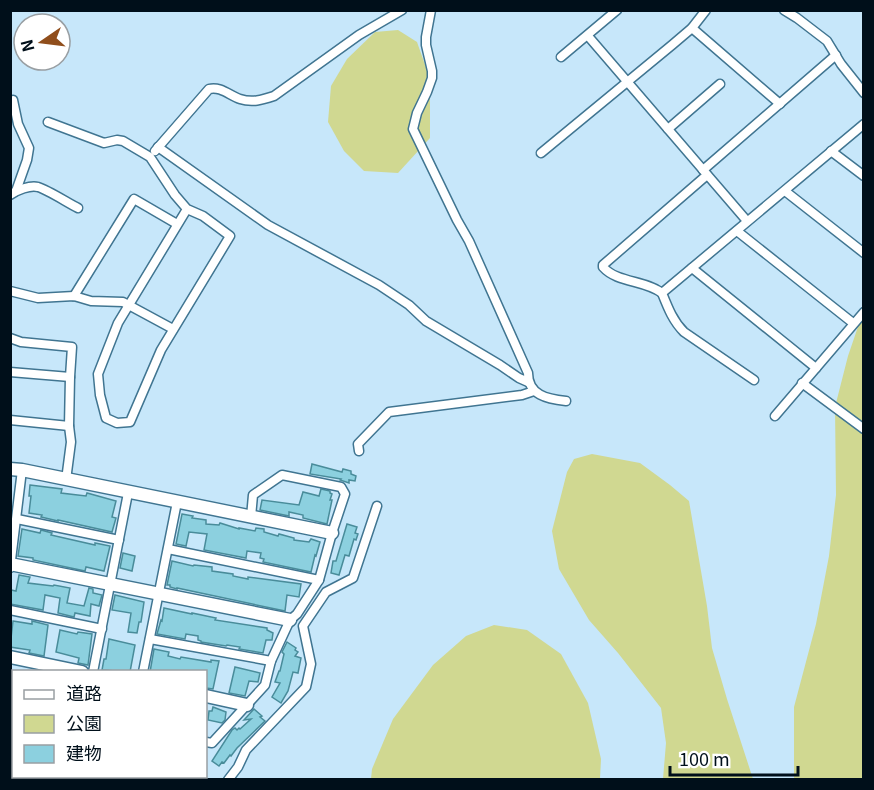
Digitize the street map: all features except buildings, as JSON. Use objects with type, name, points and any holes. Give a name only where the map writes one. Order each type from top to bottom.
[{"type":"street","points":[[150,156],[209,89],[219,89],[252,102],[274,96],[359,35],[402,10]]},
{"type":"street","points":[[431,10],[426,45],[432,78],[412,129],[469,241],[528,373],[528,382]]},
{"type":"street","points":[[561,57],[617,10]]},
{"type":"street","points":[[541,153],[692,28],[706,10]]},
{"type":"street","points":[[784,10],[827,41],[864,93]]},
{"type":"street","points":[[692,28],[780,104]]},
{"type":"street","points":[[588,36],[747,221]]},
{"type":"street","points":[[754,380],[684,332],[677,325],[662,293],[646,285],[614,275],[606,271],[603,265],[836,55]]},
{"type":"street","points":[[668,129],[720,84]]},
{"type":"street","points":[[10,101],[13,100],[18,124],[29,148],[27,160],[13,193]]},
{"type":"street","points":[[48,122],[104,143],[123,141],[150,156],[175,195],[187,209],[203,216],[230,236],[161,350],[130,422],[117,423],[106,418],[98,374],[118,323],[187,209]]},
{"type":"street","points":[[662,293],[864,124]]},
{"type":"street","points":[[158,147],[268,225],[379,285],[409,305],[426,321],[528,382],[534,391],[551,399],[566,401]]},
{"type":"street","points":[[831,151],[864,176]]},
{"type":"street","points":[[13,193],[37,187],[78,208]]},
{"type":"street","points":[[785,190],[864,253]]},
{"type":"street","points":[[74,296],[134,199],[177,224]]},
{"type":"street","points":[[736,231],[853,323]]},
{"type":"street","points":[[692,268],[816,368]]},
{"type":"street","points":[[10,291],[38,298],[74,296],[91,301],[123,302],[173,329]]},
{"type":"street","points":[[775,416],[864,312]]},
{"type":"street","points":[[10,338],[21,342],[72,346],[69,426],[71,442],[66,480]]},
{"type":"street","points":[[10,372],[70,377]]},
{"type":"street","points":[[802,383],[864,429]]},
{"type":"street","points":[[359,451],[358,444],[389,412],[522,395],[534,391]]},
{"type":"street","points":[[10,420],[69,426]]},
{"type":"street","points":[[290,620],[11,565],[17,519],[16,470],[332,533]]},
{"type":"street","points":[[207,742],[212,743],[265,685],[271,661],[290,620],[297,614],[319,580],[345,494],[341,487],[282,475],[254,495],[251,517]]},
{"type":"street","points":[[93,670],[128,493]]},
{"type":"street","points":[[143,670],[177,502]]},
{"type":"street","points":[[228,780],[238,767],[246,750],[306,687],[311,664],[303,626],[326,592],[352,578],[376,506]]},
{"type":"street","points":[[17,519],[119,540]]},
{"type":"street","points":[[168,549],[319,580]]},
{"type":"street","points":[[10,610],[102,629]]},
{"type":"street","points":[[150,639],[271,661]]},
{"type":"street","points":[[10,657],[72,670]]},
{"type":"street","points":[[207,696],[246,705]]},
{"type":"green space","points":[[398,30],[417,42],[430,79],[430,138],[398,173],[364,171],[344,151],[328,122],[331,86],[347,59],[375,32]]},
{"type":"green space","points":[[863,312],[863,779],[794,780],[794,707],[816,624],[829,556],[836,495],[835,407],[848,356]]},
{"type":"green space","points":[[592,454],[640,463],[689,501],[712,648],[753,779],[663,779],[666,743],[661,708],[589,620],[559,569],[552,531],[567,472],[574,459]]},
{"type":"green space","points":[[494,625],[527,630],[561,654],[588,703],[601,759],[600,779],[371,779],[372,769],[393,719],[433,665],[466,636]]}]
